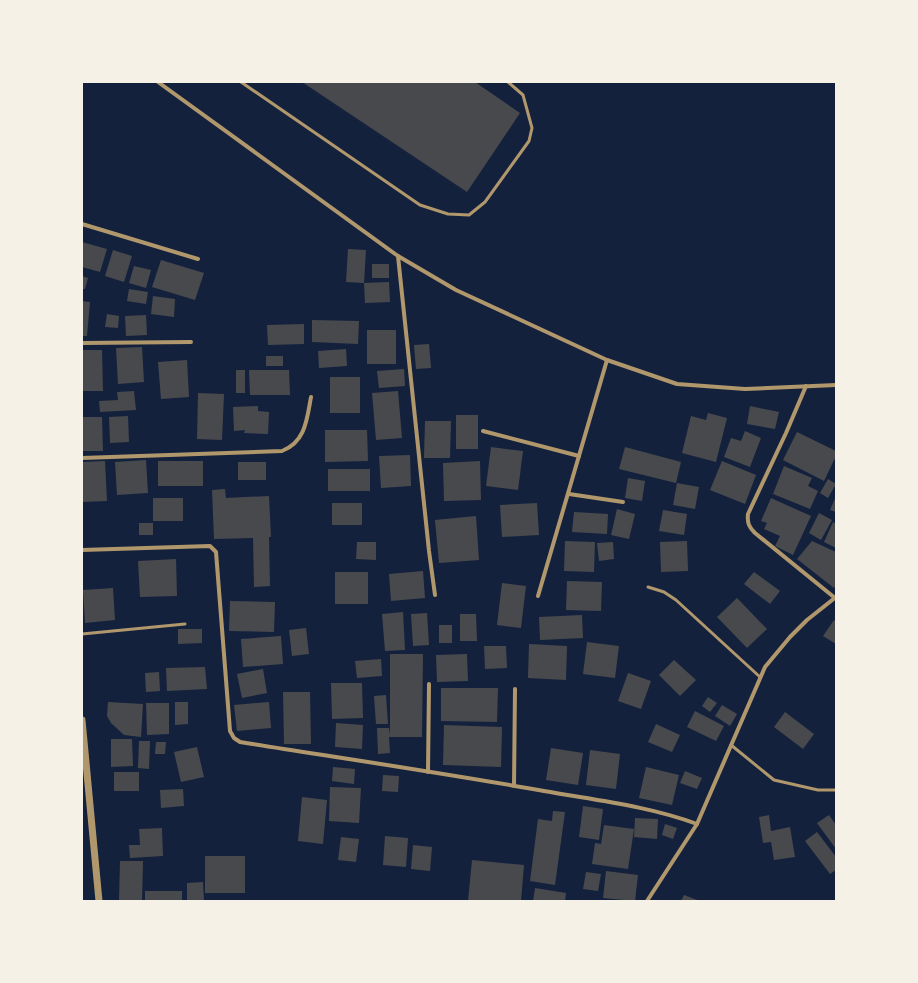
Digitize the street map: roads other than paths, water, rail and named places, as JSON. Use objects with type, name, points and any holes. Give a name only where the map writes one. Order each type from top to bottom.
[{"type":"street","points":[[158,82],[398,256],[456,290],[607,360],[677,384],[745,389],[836,385]]},
{"type":"street","points":[[82,224],[198,259]]},
{"type":"street","points":[[398,256],[435,595]]},
{"type":"street","points":[[82,343],[191,342]]},
{"type":"street","points":[[538,596],[607,360]]},
{"type":"street","points":[[647,901],[697,824],[765,667],[790,637],[807,620],[835,598],[755,533],[749,527],[747,520],[748,514],[806,386]]},
{"type":"street","points":[[82,458],[282,451],[290,448],[296,443],[306,424],[312,397]]},
{"type":"street","points":[[483,431],[579,456]]},
{"type":"street","points":[[569,494],[623,502]]},
{"type":"street","points":[[82,550],[210,546],[214,549],[216,552],[230,731],[234,738],[240,742],[514,786],[675,816],[697,824]]},
{"type":"street","points":[[428,772],[429,684]]},
{"type":"street","points":[[514,786],[515,689]]},
{"type":"street","points":[[82,720],[99,901]]},
{"type":"lane","points":[[242,82],[420,204],[448,214],[469,214],[485,202],[528,141],[532,128],[523,95],[508,82]]},
{"type":"lane","points":[[648,587],[664,592],[676,600],[760,677]]},
{"type":"lane","points":[[82,634],[185,624]]},
{"type":"lane","points":[[731,745],[774,780],[818,790],[836,790]]}]
